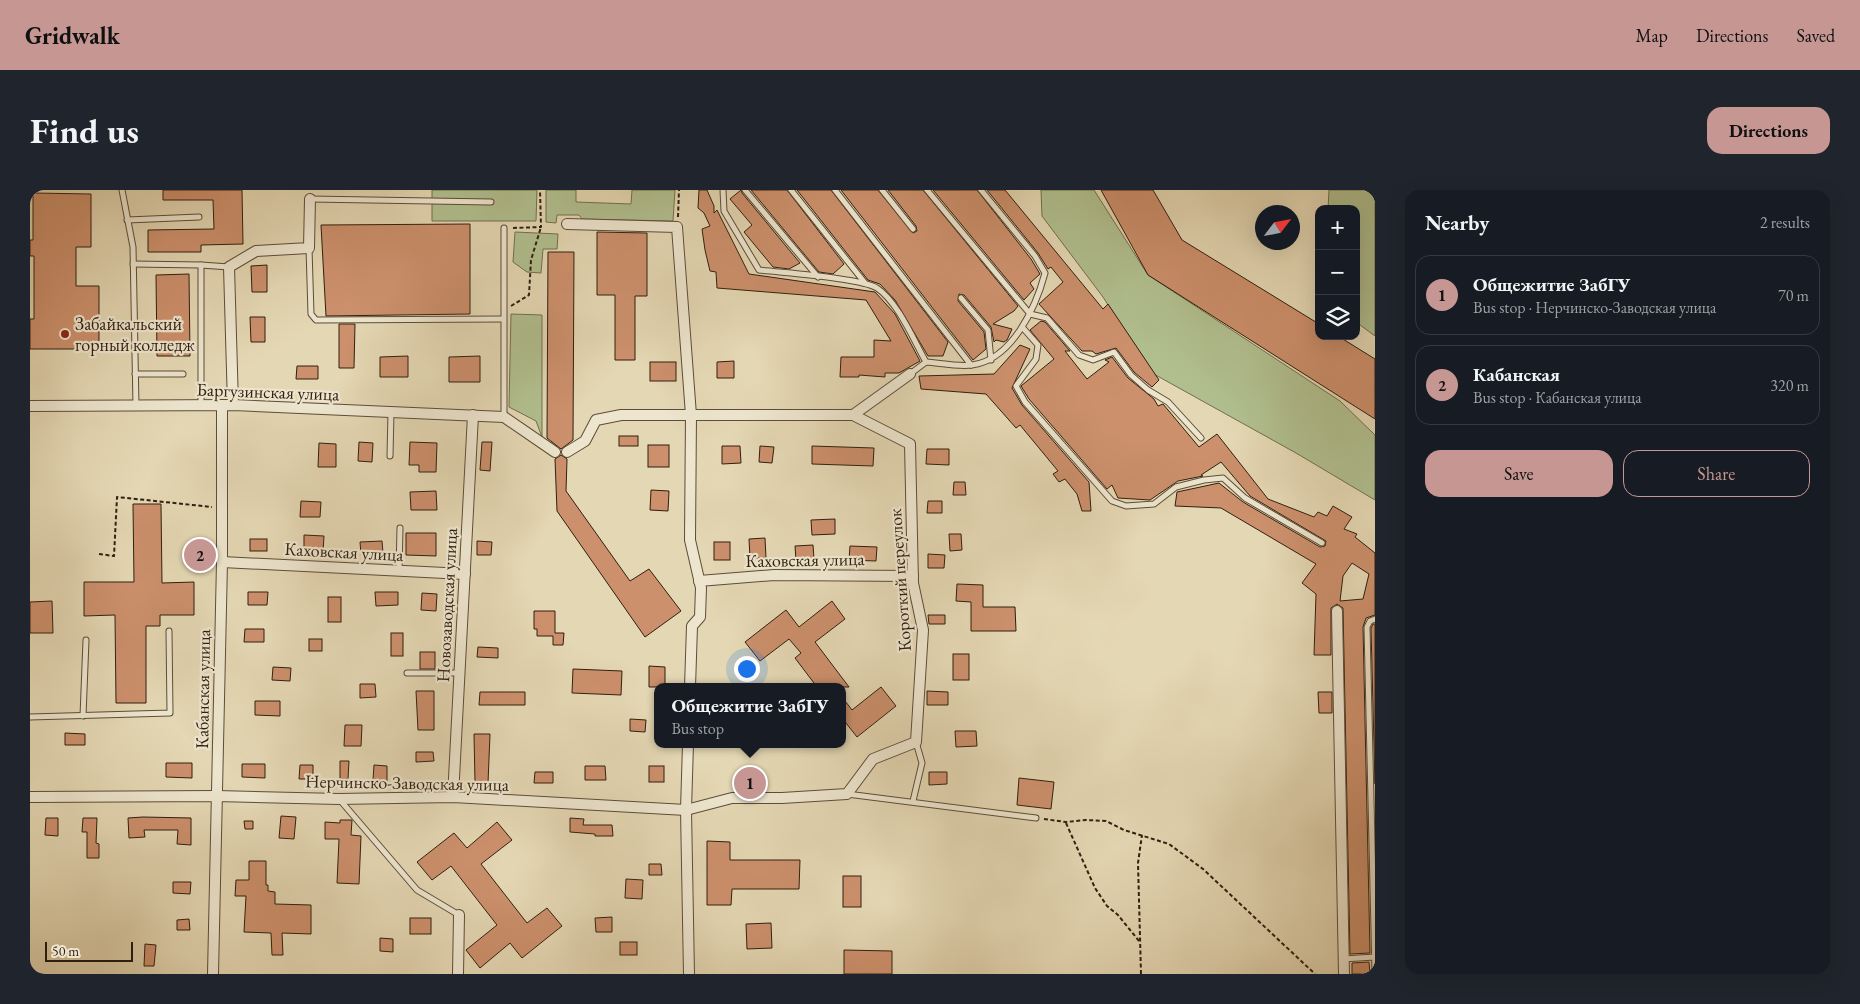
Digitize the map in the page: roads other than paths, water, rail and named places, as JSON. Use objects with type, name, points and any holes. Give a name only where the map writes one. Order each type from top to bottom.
[{"type":"street","points":[[233,405],[229,267],[256,251],[309,248],[310,199]]},
{"type":"street","points":[[567,224],[678,227],[691,414],[690,540],[701,588],[700,618],[692,626],[690,683]]},
{"type":"street","points":[[567,452],[585,441],[596,420],[621,415],[853,415],[910,374]]},
{"type":"street","name":"Кабанская улица","points":[[213,974],[222,562],[222,405]]},
{"type":"street","name":"Баргузинская улица","points":[[30,406],[233,405],[504,417]]},
{"type":"street","name":"Новозаводская улица","points":[[453,797],[473,415]]},
{"type":"street","name":"Короткий переулок","points":[[853,415],[910,444],[912,576],[923,630],[916,742]]},
{"type":"street","points":[[504,417],[555,452]]},
{"type":"street","name":"Каховская улица","points":[[222,562],[465,574]]},
{"type":"street","name":"Каховская улица","points":[[699,581],[774,575],[912,576]]},
{"type":"street","points":[[1337,611],[1344,974]]},
{"type":"street","points":[[847,794],[873,759],[916,742]]},
{"type":"street","points":[[688,748],[686,810],[688,974]]},
{"type":"street","name":"Нерчинско-Заводская улица","points":[[30,797],[217,796],[339,799],[453,797],[686,810],[732,798],[782,798],[847,794]]},
{"type":"street","points":[[458,974],[459,915]]},
{"type":"lane","points":[[122,190],[128,220],[133,264],[136,406]]},
{"type":"lane","points":[[723,190],[724,211],[759,270],[818,277],[876,288],[890,300],[926,362]]},
{"type":"lane","points":[[744,190],[818,277]]},
{"type":"lane","points":[[791,190],[866,285]]},
{"type":"lane","points":[[835,190],[971,365]]},
{"type":"lane","points":[[882,190],[913,229]]},
{"type":"lane","points":[[927,190],[1030,314],[1046,318],[1079,355],[1093,360],[1114,352],[1131,375],[1148,390],[1168,402],[1201,438]]},
{"type":"lane","points":[[910,374],[926,362],[971,365],[991,360],[1022,328],[1038,298],[1045,273],[1034,256],[980,190]]},
{"type":"lane","points":[[310,199],[491,202]]},
{"type":"lane","points":[[128,220],[199,217]]},
{"type":"lane","points":[[504,228],[504,417]]},
{"type":"lane","points":[[309,248],[311,314],[316,320],[503,319]]},
{"type":"lane","points":[[133,264],[229,267]]},
{"type":"lane","points":[[200,265],[201,405]]},
{"type":"lane","points":[[961,298],[988,330],[991,360]]},
{"type":"lane","points":[[1022,328],[1038,345],[1036,359],[1016,386],[1025,402],[1112,501],[1126,506],[1154,504],[1176,487],[1204,480],[1224,478],[1245,498],[1322,543]]},
{"type":"lane","points":[[135,374],[183,374]]},
{"type":"lane","points":[[390,456],[391,412]]},
{"type":"lane","points":[[399,571],[400,528]]},
{"type":"lane","points":[[1375,619],[1370,621],[1367,627],[1375,974]]},
{"type":"lane","points":[[30,717],[170,713],[170,632]]},
{"type":"lane","points":[[83,716],[86,640]]},
{"type":"lane","points":[[407,673],[459,673]]},
{"type":"lane","points":[[913,801],[922,763],[916,742]]},
{"type":"lane","points":[[847,794],[1036,818]]},
{"type":"lane","points":[[339,799],[417,890],[459,915]]},
{"type":"lane","points":[[1344,959],[1375,957]]},
{"type":"place","name":"Забайкальский горный колледж","points":[[65,334]]},
{"type":"place","name":"Кабанская","points":[[200,555]]},
{"type":"place","name":"Общежитие ЗабГУ","points":[[750,783]]}]
